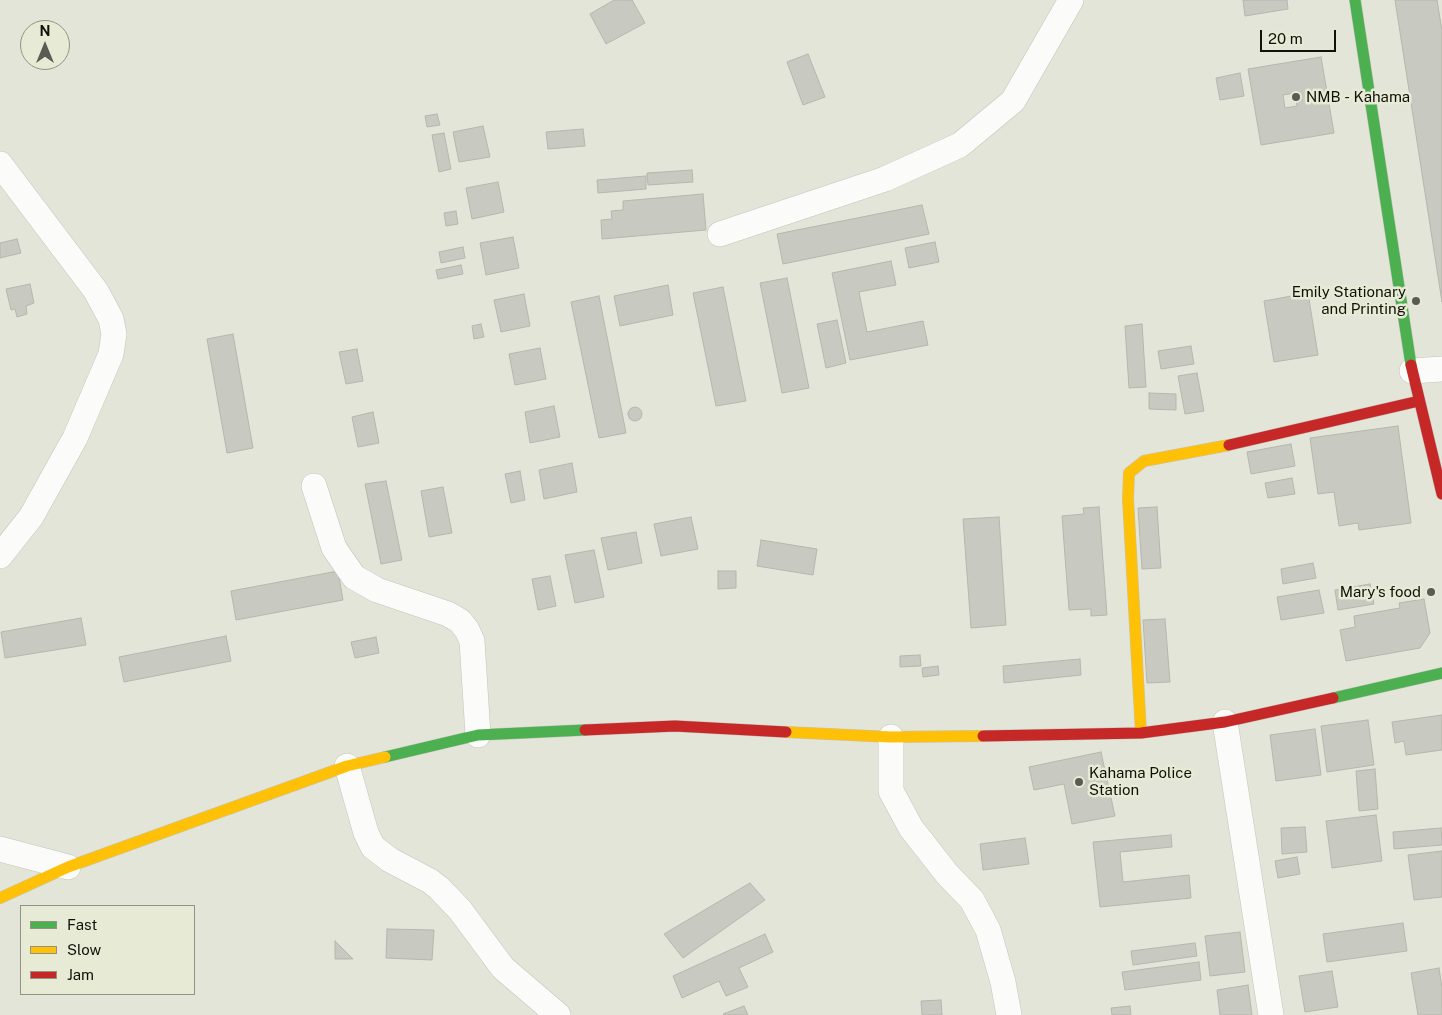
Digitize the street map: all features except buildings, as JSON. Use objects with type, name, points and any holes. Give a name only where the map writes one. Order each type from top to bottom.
[{"type":"street","points":[[720,234],[885,179],[960,145],[1013,101],[1071,0]]},
{"type":"street","points":[[1355,0],[1412,371],[1442,494]]},
{"type":"street","points":[[0,164],[96,291],[111,319],[114,334],[111,354],[75,438],[31,517],[0,556]]},
{"type":"street","points":[[1412,371],[1442,369]]},
{"type":"street","points":[[1141,733],[1128,499],[1129,473],[1144,461],[1200,452],[1419,401]]},
{"type":"street","points":[[314,486],[334,548],[354,577],[376,590],[448,614],[460,621],[467,630],[472,641],[478,735]]},
{"type":"street","points":[[0,898],[68,867],[347,766],[478,735],[676,726],[891,737],[1141,733],[1225,722],[1442,672]]},
{"type":"street","points":[[1225,722],[1271,1015]]},
{"type":"street","points":[[891,737],[891,791],[911,828],[947,874],[972,900],[988,930],[1003,982],[1009,1015]]},
{"type":"street","points":[[347,766],[366,833],[373,847],[390,860],[430,881],[439,888],[460,910],[503,968],[558,1015]]},
{"type":"street","points":[[0,850],[68,867]]},
{"type":"traffic: fast","points":[[1355,0],[1411,365]]},
{"type":"traffic: fast","points":[[1333,698],[1442,673]]},
{"type":"traffic: fast","points":[[385,757],[478,735],[585,730]]},
{"type":"traffic: slow","points":[[1141,733],[1128,499],[1129,473],[1144,461],[1229,445]]},
{"type":"traffic: slow","points":[[786,732],[891,737],[983,736]]},
{"type":"traffic: slow","points":[[0,898],[68,867],[347,766],[385,757]]},
{"type":"traffic: jam","points":[[1411,365],[1442,494]]},
{"type":"traffic: jam","points":[[1229,445],[1419,401]]},
{"type":"traffic: jam","points":[[983,736],[1141,733],[1225,722],[1333,698]]},
{"type":"traffic: jam","points":[[585,730],[675,726],[786,732]]},
{"type":"place","name":"NMB - Kahama","points":[[1296,97]]},
{"type":"place","name":"Emily Stationary and Printing","points":[[1416,301]]},
{"type":"place","name":"Mary's food","points":[[1431,592]]},
{"type":"place","name":"Kahama Police Station","points":[[1079,782]]}]
